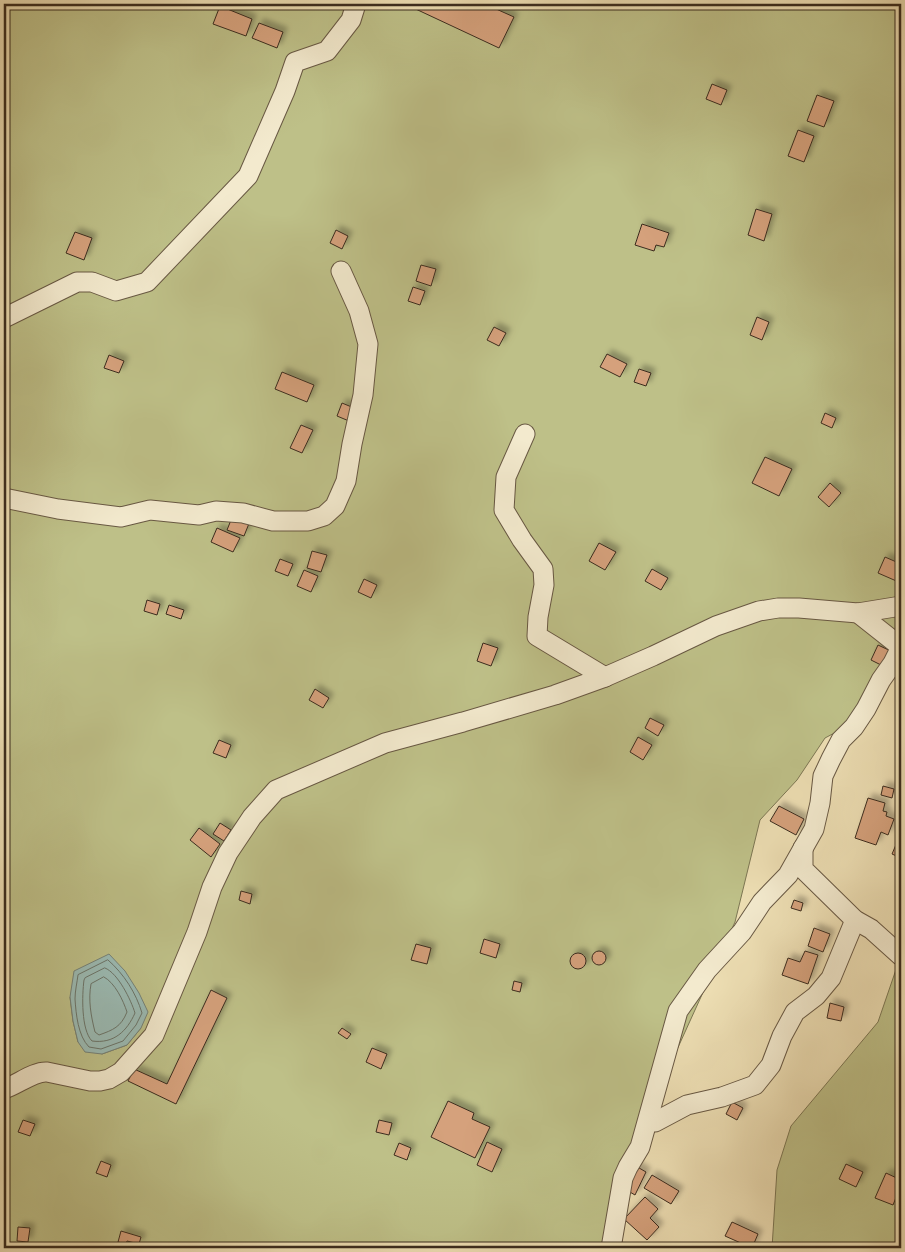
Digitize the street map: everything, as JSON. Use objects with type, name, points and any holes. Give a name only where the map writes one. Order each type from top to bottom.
[{"type":"street","points":[[4,318],[77,282],[92,282],[116,291],[148,282],[248,176],[285,91],[295,62],[327,51],[351,20],[356,4]]},
{"type":"street","points":[[4,498],[58,509],[121,517],[150,510],[199,515],[216,511],[243,513],[273,521],[308,521],[324,516],[335,506],[346,481],[352,444],[364,395],[368,344],[359,311],[342,271]]},
{"type":"street","points":[[525,434],[506,477],[504,510],[522,540],[543,569],[544,585],[538,617],[537,636],[605,677]]},
{"type":"street","points":[[4,1089],[41,1072],[90,1081],[100,1081],[109,1079],[121,1072],[130,1063],[154,1036],[197,932],[212,887],[228,853],[252,817],[276,790],[385,743],[555,695],[605,677],[716,626],[759,611],[778,608],[799,608],[858,612],[901,606]]},
{"type":"street","points":[[611,1248],[623,1178],[640,1147],[678,1011],[707,970],[742,932],[762,902],[788,875],[814,829],[820,803],[823,776],[830,759],[841,740],[854,727],[866,709],[901,647],[858,612]]},
{"type":"street","points":[[803,848],[804,869],[855,920],[872,929],[901,956]]},
{"type":"street","points":[[655,1122],[687,1105],[722,1097],[755,1084],[772,1064],[782,1036],[795,1012],[816,996],[831,978],[855,920]]},
{"type":"green space","points":[[4,4],[901,4],[901,654],[840,730],[825,738],[797,780],[760,820],[735,922],[670,1065],[622,1212],[615,1248],[4,1248]],"holes":[[[70,997],[141,1028],[127,1045],[102,1054],[78,1042]]]},
{"type":"green space","points":[[901,955],[901,1248],[772,1248],[777,1170],[791,1126],[878,1022]]},
{"type":"water","points":[[109,954],[125,971],[148,1012],[141,1028],[127,1045],[102,1054],[85,1052],[78,1042],[73,1021],[70,997],[74,971]]},
{"type":"building","points":[[405,4],[485,4],[514,17],[499,48]]},
{"type":"building","points":[[220,6],[252,19],[246,36],[213,24]]},
{"type":"building","points":[[259,23],[283,32],[277,48],[252,38]]},
{"type":"building","points":[[712,84],[727,90],[721,105],[706,99]]},
{"type":"building","points":[[817,95],[834,101],[824,127],[807,121]]},
{"type":"building","points":[[798,130],[814,136],[804,162],[788,156]]},
{"type":"building","points":[[756,209],[772,214],[764,241],[748,235]]},
{"type":"building","points":[[642,224],[669,233],[664,247],[656,245],[654,251],[635,245]]},
{"type":"building","points":[[336,230],[348,236],[342,249],[330,243]]},
{"type":"building","points":[[75,232],[92,238],[84,260],[66,253]]},
{"type":"building","points":[[421,265],[436,269],[431,286],[416,281]]},
{"type":"building","points":[[413,287],[425,291],[420,305],[408,301]]},
{"type":"building","points":[[757,317],[769,322],[762,340],[750,335]]},
{"type":"building","points":[[494,327],[506,333],[499,346],[487,340]]},
{"type":"building","points":[[607,354],[627,364],[620,377],[600,367]]},
{"type":"building","points":[[109,355],[124,361],[119,373],[104,368]]},
{"type":"building","points":[[639,369],[651,373],[646,386],[634,382]]},
{"type":"building","points":[[282,372],[314,385],[307,402],[275,389]]},
{"type":"building","points":[[342,403],[354,408],[349,421],[337,416]]},
{"type":"building","points":[[825,413],[836,418],[832,428],[821,423]]},
{"type":"building","points":[[301,425],[313,430],[302,453],[290,448]]},
{"type":"building","points":[[765,457],[792,469],[779,496],[752,483]]},
{"type":"building","points":[[830,483],[841,493],[829,507],[818,497]]},
{"type":"building","points":[[233,515],[250,521],[244,536],[227,530]]},
{"type":"building","points":[[217,528],[240,538],[233,552],[211,542]]},
{"type":"building","points":[[599,543],[616,552],[605,570],[589,561]]},
{"type":"building","points":[[312,551],[327,555],[321,572],[307,568]]},
{"type":"building","points":[[885,557],[901,564],[901,583],[878,573]]},
{"type":"building","points":[[280,559],[293,564],[288,576],[275,571]]},
{"type":"building","points":[[652,569],[668,578],[661,590],[645,581]]},
{"type":"building","points":[[304,570],[318,576],[311,592],[297,586]]},
{"type":"building","points":[[364,579],[377,585],[371,598],[358,592]]},
{"type":"building","points":[[147,600],[160,604],[157,615],[144,611]]},
{"type":"building","points":[[169,605],[184,610],[181,619],[166,614]]},
{"type":"building","points":[[483,643],[498,648],[491,666],[477,661]]},
{"type":"building","points":[[878,645],[895,653],[887,668],[871,660]]},
{"type":"building","points":[[315,689],[329,698],[323,708],[309,700]]},
{"type":"building","points":[[650,718],[664,725],[658,736],[645,728]]},
{"type":"building","points":[[638,737],[652,745],[643,760],[630,752]]},
{"type":"building","points":[[219,740],[231,745],[226,758],[213,753]]},
{"type":"building","points":[[883,786],[894,789],[892,798],[881,795]]},
{"type":"building","points":[[868,798],[885,803],[883,811],[887,812],[886,816],[894,819],[888,835],[881,832],[876,845],[855,838]]},
{"type":"building","points":[[779,806],[804,819],[796,835],[770,821]]},
{"type":"building","points":[[220,823],[231,830],[224,841],[213,834]]},
{"type":"building","points":[[199,828],[220,844],[211,857],[190,840]]},
{"type":"building","points":[[898,840],[901,842],[901,858],[892,854]]},
{"type":"building","points":[[241,891],[252,894],[250,904],[239,900]]},
{"type":"building","points":[[794,900],[803,903],[801,911],[791,908]]},
{"type":"building","points":[[814,928],[830,934],[823,952],[808,946]]},
{"type":"building","points":[[484,939],[500,944],[496,958],[480,953]]},
{"type":"building","points":[[416,944],[431,948],[427,964],[411,960]]},
{"type":"building","points":[[596,951],[602,951],[606,958],[602,965],[596,965],[592,961],[592,955]]},
{"type":"building","points":[[805,951],[818,955],[808,984],[782,975],[788,958],[800,962]]},
{"type":"building","points":[[578,953],[586,961],[578,969],[570,961]]},
{"type":"building","points":[[514,981],[522,983],[520,992],[512,990]]},
{"type":"building","points":[[211,990],[227,998],[176,1104],[128,1081],[134,1069],[167,1084]]},
{"type":"building","points":[[830,1003],[844,1007],[841,1021],[827,1018]]},
{"type":"building","points":[[342,1028],[351,1034],[347,1039],[338,1033]]},
{"type":"building","points":[[372,1048],[387,1054],[381,1069],[366,1062]]},
{"type":"building","points":[[448,1101],[474,1113],[472,1119],[490,1127],[475,1158],[431,1137]]},
{"type":"building","points":[[732,1102],[743,1108],[737,1120],[726,1114]]},
{"type":"building","points":[[23,1120],[35,1124],[30,1136],[18,1132]]},
{"type":"building","points":[[379,1120],[392,1123],[389,1135],[376,1132]]},
{"type":"building","points":[[487,1142],[502,1149],[492,1172],[477,1165]]},
{"type":"building","points":[[399,1143],[411,1148],[407,1160],[394,1155]]},
{"type":"building","points":[[101,1161],[111,1165],[107,1177],[96,1173]]},
{"type":"building","points":[[846,1164],[863,1172],[856,1187],[839,1179]]},
{"type":"building","points":[[634,1165],[646,1172],[635,1195],[623,1188]]},
{"type":"building","points":[[886,1173],[901,1180],[901,1185],[893,1205],[875,1198]]},
{"type":"building","points":[[652,1175],[679,1191],[671,1204],[644,1188]]},
{"type":"building","points":[[645,1197],[658,1209],[650,1218],[659,1227],[647,1240],[624,1219]]},
{"type":"building","points":[[732,1222],[758,1234],[752,1248],[725,1236]]},
{"type":"building","points":[[18,1227],[30,1228],[28,1242],[17,1241]]},
{"type":"building","points":[[121,1231],[141,1237],[139,1244],[127,1241],[126,1244],[118,1242]]}]
